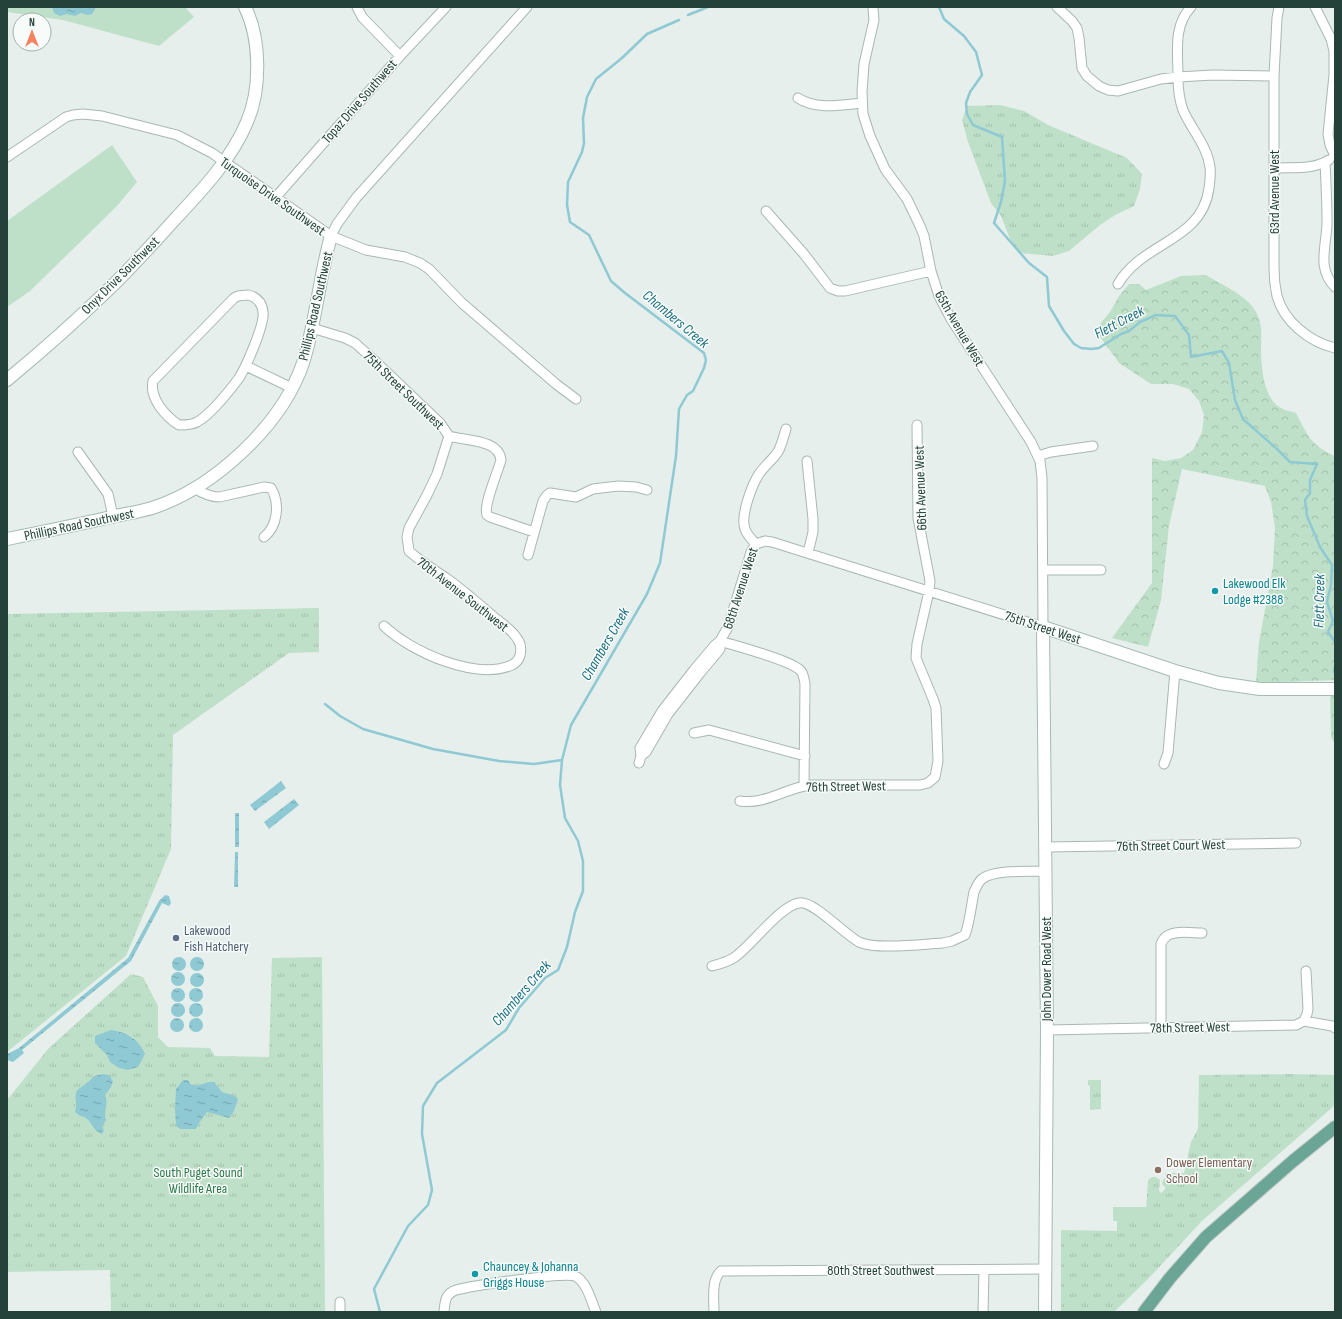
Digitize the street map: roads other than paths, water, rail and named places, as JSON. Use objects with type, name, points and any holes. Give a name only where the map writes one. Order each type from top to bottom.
[{"type":"main road","points":[[1144,1312],[1158,1292],[1206,1237],[1293,1161],[1335,1127]]},
{"type":"street","name":"Onyx Drive Southwest","points":[[7,380],[110,289],[178,216],[224,162],[240,137],[248,120],[256,89],[257,63],[254,29],[245,7]]},
{"type":"street","points":[[357,7],[362,17],[400,56]]},
{"type":"street","name":"Topaz Drive Southwest","points":[[275,198],[400,56],[446,7]]},
{"type":"street","name":"Phillips Road Southwest","points":[[7,539],[69,527],[152,508],[180,497],[194,488],[213,475],[250,444],[280,409],[303,364],[331,236],[337,224],[356,198],[527,7]]},
{"type":"street","points":[[1057,7],[1072,21],[1077,28],[1082,68],[1087,76],[1099,86],[1108,90],[1118,91],[1161,79],[1178,77],[1213,75],[1274,76]]},
{"type":"street","points":[[1118,284],[1127,271],[1140,259],[1182,233],[1195,222],[1202,211],[1207,197],[1210,173],[1209,159],[1200,139],[1183,110],[1178,92],[1179,28],[1184,16],[1191,7]]},
{"type":"street","name":"63rd Avenue West","points":[[1279,7],[1274,76],[1274,268],[1277,297],[1281,308],[1307,336],[1335,348]]},
{"type":"street","points":[[1275,168],[1309,166],[1325,162],[1335,156],[1330,145],[1328,134],[1334,75],[1334,51],[1331,39],[1315,7]]},
{"type":"street","name":"65th Avenue West","points":[[873,8],[874,20],[864,64],[862,103],[868,129],[879,157],[891,179],[907,200],[920,226],[924,236],[931,271],[939,296],[951,319],[1031,442],[1038,456],[1042,478],[1043,627]]},
{"type":"street","points":[[798,98],[804,102],[820,105],[862,103]]},
{"type":"street","name":"Turquoise Drive Southwest","points":[[7,157],[66,117],[83,114],[102,116],[177,135],[202,147],[331,236],[366,250],[405,257],[420,263],[462,303],[556,384],[576,399]]},
{"type":"street","points":[[1325,162],[1327,220],[1323,256],[1327,276],[1335,287]]},
{"type":"street","points":[[766,211],[804,254],[828,286],[835,290],[845,291],[931,271]]},
{"type":"street","points":[[245,295],[253,296],[259,301],[263,312],[257,339],[246,366],[232,387],[212,409],[197,422],[179,425],[164,412],[154,398],[152,386],[157,376],[234,298],[245,295]]},
{"type":"street","name":"75th Street Southwest","points":[[312,328],[345,338],[355,343],[376,361],[440,423],[449,436],[493,446],[500,455],[501,460],[487,505],[486,513],[487,515],[534,532]]},
{"type":"street","points":[[246,366],[292,388]]},
{"type":"street","name":"66th Avenue West","points":[[917,425],[918,507],[920,530],[930,576],[929,591],[916,644],[916,658],[936,708],[938,767],[936,775],[931,781]]},
{"type":"street","name":"68th Avenue West","points":[[640,759],[646,752],[672,708],[720,649],[720,641],[728,627],[751,552],[756,544],[746,533],[744,527],[746,508],[754,483],[759,474],[778,450],[786,429]]},
{"type":"street","name":"70th Avenue Southwest","points":[[384,626],[426,654],[468,668],[489,670],[510,666],[516,663],[519,659],[520,643],[512,632],[466,593],[409,551],[407,537],[409,528],[430,488],[449,436]]},
{"type":"street","points":[[1038,456],[1051,452],[1093,446]]},
{"type":"street","points":[[78,452],[108,494],[113,516]]},
{"type":"street","points":[[808,461],[813,532],[808,553]]},
{"type":"street","points":[[528,555],[545,497],[550,493],[576,497],[592,490],[618,486],[647,490]]},
{"type":"street","points":[[194,488],[213,497],[264,487],[272,489],[276,519],[271,530],[264,537]]},
{"type":"street","name":"75th Street West","points":[[756,544],[771,542],[808,553],[1043,627],[1175,671],[1219,683],[1271,690],[1335,689]]},
{"type":"street","points":[[1043,570],[1101,570]]},
{"type":"street","name":"John Dower Road West","points":[[1043,627],[1047,1030],[1045,1312]]},
{"type":"street","points":[[720,641],[783,661],[802,671],[805,684],[804,786]]},
{"type":"street","points":[[1164,764],[1168,753],[1175,671]]},
{"type":"street","points":[[694,733],[709,730],[805,756]]},
{"type":"street","name":"76th Street West","points":[[740,801],[758,802],[814,784],[914,785],[925,784],[931,781]]},
{"type":"street","name":"76th Street Court West","points":[[1046,847],[1296,843]]},
{"type":"street","points":[[712,966],[723,964],[734,957],[776,917],[794,904],[802,902],[812,906],[842,930],[863,944],[884,946],[936,944],[952,941],[965,935],[970,920],[974,892],[980,880],[991,874],[1046,871]]},
{"type":"street","points":[[1161,1028],[1161,944],[1169,935],[1202,933]]},
{"type":"street","points":[[1304,1021],[1308,1009],[1306,972]]},
{"type":"street","name":"78th Street West","points":[[1047,1030],[1296,1025],[1304,1021],[1334,1026]]},
{"type":"street","name":"80th Street Southwest","points":[[714,1312],[714,1286],[717,1275],[721,1271],[1046,1269]]},
{"type":"street","points":[[983,1312],[984,1270]]},
{"type":"street","points":[[444,1312],[445,1300],[451,1292],[465,1288],[554,1276],[573,1275],[581,1280],[586,1287],[596,1312]]},
{"type":"street","points":[[340,1302],[340,1312]]},
{"type":"water","points":[[52,7],[96,7],[92,14],[88,15],[81,13],[75,16],[67,14],[60,16],[54,13]]},
{"type":"water","points":[[281,781],[286,788],[255,811],[250,805]]},
{"type":"water","points":[[294,799],[299,805],[269,829],[264,822]]},
{"type":"water","points":[[235,813],[239,813],[239,847],[235,847]]},
{"type":"water","points":[[235,852],[238,852],[238,887],[234,887]]},
{"type":"water","points":[[165,895],[169,896],[171,903],[169,906],[162,903],[131,961],[22,1050],[24,1053],[13,1062],[7,1060],[7,1054],[19,1048],[128,958],[159,901]]},
{"type":"water","points":[[176,957],[182,957],[186,961],[186,967],[182,971],[176,971],[172,967],[172,961]]},
{"type":"water","points":[[194,957],[200,957],[204,961],[204,967],[200,971],[194,971],[190,967],[190,961]]},
{"type":"water","points":[[175,972],[181,972],[185,976],[185,982],[181,986],[175,986],[171,982],[171,976]]},
{"type":"water","points":[[194,973],[200,973],[204,977],[204,983],[200,987],[194,987],[190,983],[190,977]]},
{"type":"water","points":[[175,988],[181,988],[185,992],[185,998],[181,1002],[175,1002],[171,998],[171,992]]},
{"type":"water","points":[[193,988],[199,988],[203,992],[203,998],[199,1002],[193,1002],[189,998],[189,992]]},
{"type":"water","points":[[175,1003],[181,1003],[185,1007],[185,1013],[181,1017],[175,1017],[171,1013],[171,1007]]},
{"type":"water","points":[[193,1003],[199,1003],[203,1007],[203,1013],[199,1017],[193,1017],[189,1013],[189,1007]]},
{"type":"water","points":[[174,1018],[180,1018],[184,1022],[184,1028],[180,1032],[174,1032],[170,1028],[170,1022]]},
{"type":"water","points":[[193,1018],[199,1018],[203,1022],[203,1028],[199,1032],[193,1032],[189,1028],[189,1022]]},
{"type":"water","points":[[111,1030],[122,1032],[136,1040],[139,1044],[145,1054],[138,1067],[128,1070],[119,1068],[110,1062],[107,1055],[95,1043],[95,1036]]},
{"type":"water","points":[[103,1074],[109,1075],[113,1081],[111,1087],[105,1095],[106,1120],[102,1126],[104,1131],[102,1134],[96,1131],[86,1118],[75,1112],[77,1091],[94,1076]]},
{"type":"water","points":[[183,1080],[188,1080],[190,1084],[194,1085],[214,1082],[222,1092],[235,1096],[238,1099],[234,1111],[229,1118],[207,1112],[196,1129],[180,1129],[176,1126],[176,1089]]},
{"type":"waterway","name":"Chambers Creek","points":[[688,15],[708,7]]},
{"type":"waterway","name":"Flett Creek","points":[[939,7],[944,19],[964,36],[976,52],[982,75],[970,92],[966,103],[967,114],[973,125],[1002,137],[1005,181],[1001,202],[994,223],[1029,263],[1047,277],[1049,306],[1064,331],[1074,344],[1081,348],[1099,348],[1121,334],[1129,331],[1140,322],[1156,315],[1175,316],[1189,335],[1191,357],[1222,351],[1229,363],[1235,400],[1243,419],[1290,462],[1317,464],[1310,480],[1310,493],[1305,500],[1307,516],[1320,547],[1332,565],[1331,585],[1327,602],[1333,621],[1328,632],[1335,642]]},
{"type":"waterway","name":"Chambers Creek","points":[[380,1312],[374,1289],[408,1226],[428,1205],[432,1190],[422,1134],[423,1106],[437,1083],[506,1030],[519,1008],[545,978],[558,970],[567,947],[575,912],[583,891],[583,861],[578,841],[565,818],[560,785],[562,760],[571,725],[647,594],[660,563],[676,456],[679,409],[687,395],[693,391],[704,368],[706,360],[704,353],[611,281],[589,235],[570,222],[567,205],[568,182],[582,152],[584,143],[583,118],[587,97],[596,79],[622,58],[647,34],[679,20]]},
{"type":"waterway","name":"Flett Creek","points":[[1334,672],[1335,666]]},
{"type":"waterway","points":[[325,704],[340,716],[363,729],[433,749],[499,761],[534,764],[562,760]]},
{"type":"place","name":"Lakewood Elk Lodge #2388","points":[[1215,591]]},
{"type":"place","name":"Lakewood Fish Hatchery","points":[[176,938]]},
{"type":"place","name":"Dower Elementary School","points":[[1158,1170]]},
{"type":"place","name":"Chauncey & Johanna Griggs House","points":[[475,1274]]},
{"type":"park label","name":"South Puget Sound Wildlife Area","points":[[198,1180]]}]
